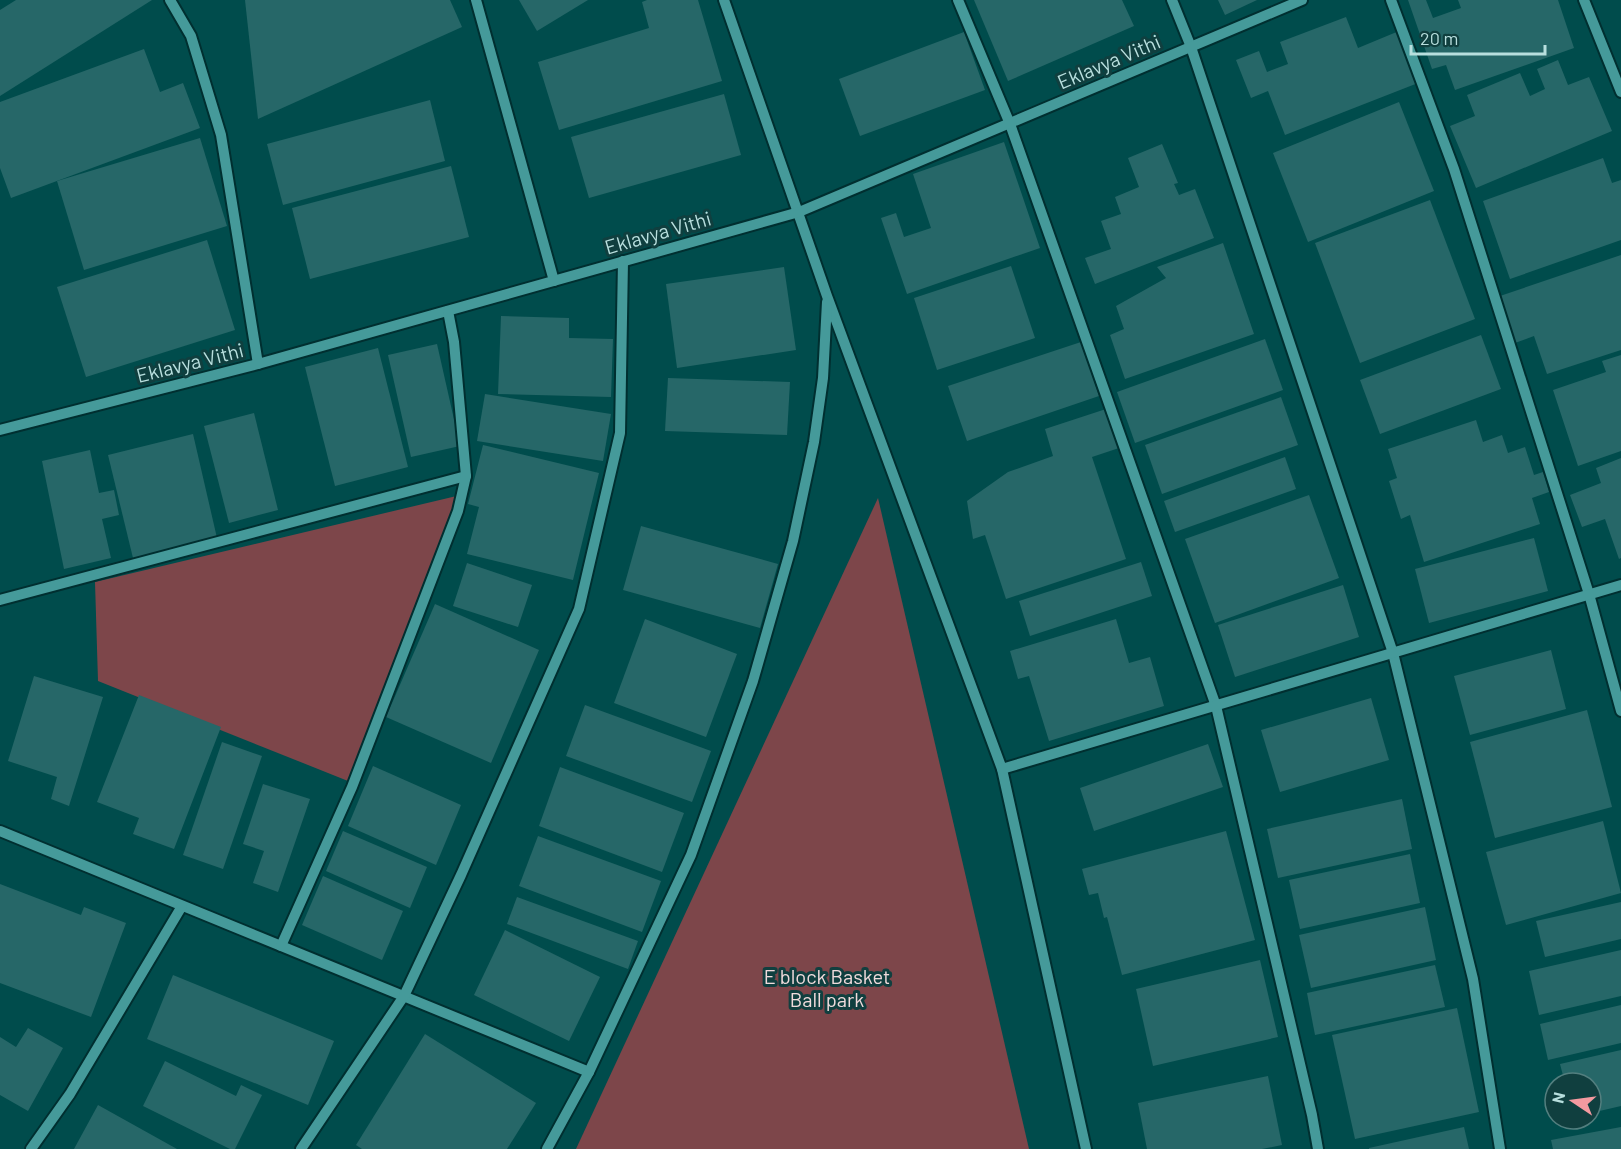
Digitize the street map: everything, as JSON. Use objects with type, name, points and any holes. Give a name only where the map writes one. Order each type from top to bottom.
[{"type":"street","points":[[170,0],[191,36],[221,135],[258,364]]},
{"type":"street","points":[[476,0],[554,281]]},
{"type":"street","points":[[723,0],[827,296],[1002,770],[1086,1149]]},
{"type":"street","points":[[958,0],[1010,124],[1216,706],[1318,1149]]},
{"type":"street","points":[[1172,0],[1191,47],[1393,653],[1473,979],[1500,1149]]},
{"type":"street","name":"Eklavya Vithi","points":[[0,430],[258,364],[799,213],[1302,0]]},
{"type":"street","points":[[1391,0],[1454,169],[1589,594],[1621,711]]},
{"type":"street","points":[[1584,0],[1621,92]]},
{"type":"street","points":[[302,1149],[404,996],[461,875],[579,609],[620,433],[623,261]]},
{"type":"street","points":[[547,1149],[589,1072],[691,855],[753,681],[793,541],[814,442],[823,378],[827,296]]},
{"type":"street","points":[[281,946],[352,787],[458,511],[466,476],[454,342],[448,311]]},
{"type":"street","points":[[0,600],[466,476]]},
{"type":"street","points":[[1002,770],[1621,585]]},
{"type":"street","points":[[0,831],[589,1072]]},
{"type":"street","points":[[32,1149],[70,1094],[182,906]]},
{"type":"green space","points":[[465,494],[358,785],[98,681],[95,582]]},
{"type":"green space","name":"E block Basket Ball park","points":[[878,498],[1029,1149],[576,1149]]},
{"type":"building","points":[[16,0],[152,0],[0,96],[0,10]]},
{"type":"building","points":[[245,0],[450,0],[462,27],[258,119]]},
{"type":"building","points":[[519,0],[588,0],[537,31]]},
{"type":"building","points":[[647,0],[698,0],[722,81],[559,130],[538,62],[649,28],[642,2]]},
{"type":"building","points":[[974,0],[1122,0],[1134,26],[1008,81]]},
{"type":"building","points":[[1218,0],[1257,0],[1225,15]]},
{"type":"building","points":[[1408,0],[1426,0],[1433,18],[1461,8],[1458,0],[1558,0],[1574,48],[1455,90],[1446,65],[1432,69]]},
{"type":"building","points":[[1346,17],[1358,48],[1399,31],[1418,83],[1285,135],[1268,91],[1251,98],[1236,60],[1259,51],[1267,72],[1288,64],[1280,42]]},
{"type":"building","points":[[964,32],[985,90],[860,136],[839,79]]},
{"type":"building","points":[[144,49],[160,92],[183,83],[200,128],[11,198],[0,168],[0,102]]},
{"type":"building","points":[[1558,60],[1568,85],[1589,77],[1612,131],[1476,188],[1450,126],[1475,116],[1467,95],[1520,73],[1530,96],[1545,89],[1537,69]]},
{"type":"building","points":[[724,94],[741,155],[589,198],[571,137]]},
{"type":"building","points":[[430,100],[445,161],[283,205],[267,144]]},
{"type":"building","points":[[1399,102],[1434,191],[1308,242],[1273,153]]},
{"type":"building","points":[[200,138],[227,226],[84,270],[57,181]]},
{"type":"building","points":[[1004,142],[1040,248],[907,294],[881,218],[896,213],[904,237],[931,228],[913,174]]},
{"type":"building","points":[[1162,144],[1178,183],[1174,184],[1179,195],[1195,189],[1214,238],[1095,284],[1085,258],[1111,249],[1101,221],[1121,214],[1115,197],[1139,187],[1128,158]]},
{"type":"building","points":[[1603,158],[1612,183],[1621,180],[1621,240],[1510,279],[1483,201]]},
{"type":"building","points":[[451,166],[469,237],[310,279],[292,208]]},
{"type":"building","points":[[1430,200],[1475,319],[1360,363],[1315,243]]},
{"type":"building","points":[[207,240],[235,330],[86,377],[57,287]]},
{"type":"building","points":[[1223,243],[1254,334],[1125,379],[1110,335],[1124,329],[1116,306],[1166,278],[1157,267]]},
{"type":"building","points":[[1621,255],[1621,350],[1547,374],[1534,336],[1515,343],[1500,296]]},
{"type":"building","points":[[1011,266],[1035,338],[937,370],[914,298]]},
{"type":"building","points":[[784,267],[796,350],[677,368],[666,284]]},
{"type":"building","points":[[501,316],[569,318],[569,338],[613,339],[611,397],[498,394]]},
{"type":"building","points":[[1481,335],[1501,389],[1380,434],[1360,380]]},
{"type":"building","points":[[1265,339],[1283,390],[1135,443],[1117,392]]},
{"type":"building","points":[[1081,342],[1099,396],[967,441],[948,386]]},
{"type":"building","points":[[437,344],[460,446],[411,457],[388,355]]},
{"type":"building","points":[[378,348],[408,467],[335,486],[305,367]]},
{"type":"building","points":[[1621,355],[1621,451],[1578,466],[1553,390],[1606,372],[1602,361]]},
{"type":"building","points":[[668,378],[790,382],[787,435],[665,431]]},
{"type":"building","points":[[485,394],[611,414],[603,461],[477,441]]},
{"type":"building","points":[[1281,397],[1298,445],[1162,494],[1145,445]]},
{"type":"building","points":[[1106,409],[1119,448],[1092,457],[1126,559],[1006,599],[985,535],[973,539],[967,501],[1008,472],[1053,456],[1045,429]]},
{"type":"building","points":[[254,413],[278,510],[229,523],[204,426]]},
{"type":"building","points":[[1476,420],[1483,442],[1502,435],[1508,453],[1525,447],[1534,475],[1543,472],[1549,492],[1532,498],[1540,524],[1424,562],[1410,515],[1401,519],[1389,481],[1397,478],[1388,449]]},
{"type":"building","points":[[193,434],[217,538],[133,558],[108,455]]},
{"type":"building","points":[[483,445],[599,473],[573,580],[467,554],[479,507],[468,504]]},
{"type":"building","points":[[90,450],[99,493],[114,490],[119,515],[102,519],[111,558],[64,569],[42,461]]},
{"type":"building","points":[[1285,457],[1296,489],[1175,532],[1164,501]]},
{"type":"building","points":[[1621,458],[1621,558],[1619,559],[1605,519],[1582,527],[1570,495],[1601,483],[1596,468]]},
{"type":"building","points":[[1309,495],[1339,578],[1215,623],[1185,539]]},
{"type":"building","points":[[641,526],[778,564],[760,628],[623,590]]},
{"type":"building","points":[[1534,538],[1548,591],[1429,623],[1415,569]]},
{"type":"building","points":[[1141,562],[1152,596],[1030,636],[1019,601]]},
{"type":"building","points":[[467,563],[532,585],[518,627],[453,606]]},
{"type":"building","points":[[1343,585],[1359,637],[1235,677],[1218,625]]},
{"type":"building","points":[[435,604],[539,650],[491,763],[386,717]]},
{"type":"building","points":[[645,619],[737,654],[706,737],[614,703]]},
{"type":"building","points":[[1116,619],[1129,663],[1150,657],[1164,706],[1049,741],[1029,676],[1018,679],[1010,651]]},
{"type":"building","points":[[1551,650],[1566,709],[1470,735],[1454,676]]},
{"type":"building","points":[[34,676],[103,697],[69,806],[51,799],[57,777],[8,761]]},
{"type":"building","points":[[139,695],[221,727],[174,849],[133,834],[139,818],[97,802]]},
{"type":"building","points":[[1371,698],[1389,760],[1280,792],[1261,730]]},
{"type":"building","points":[[585,705],[711,751],[692,802],[566,756]]},
{"type":"building","points":[[1587,710],[1612,807],[1495,838],[1470,742]]},
{"type":"building","points":[[222,742],[262,756],[223,869],[183,855]]},
{"type":"building","points":[[1208,744],[1223,787],[1094,831],[1080,788]]},
{"type":"building","points":[[373,766],[461,805],[436,865],[348,826]]},
{"type":"building","points":[[560,767],[684,813],[662,872],[539,826]]},
{"type":"building","points":[[263,784],[310,799],[278,892],[253,883],[264,851],[243,844]]},
{"type":"building","points":[[1402,799],[1412,849],[1278,878],[1267,829]]},
{"type":"building","points":[[1603,821],[1621,893],[1506,925],[1486,852]]},
{"type":"building","points":[[343,831],[427,867],[410,908],[326,871]]},
{"type":"building","points":[[1226,831],[1255,940],[1122,975],[1107,917],[1104,918],[1098,893],[1089,895],[1082,869]]},
{"type":"building","points":[[538,836],[661,881],[642,932],[519,886]]},
{"type":"building","points":[[1410,854],[1420,903],[1300,929],[1289,880]]},
{"type":"building","points":[[323,876],[403,911],[382,960],[302,925]]},
{"type":"building","points":[[0,884],[81,915],[84,907],[126,923],[91,1017],[0,983]]},
{"type":"building","points":[[517,897],[638,941],[628,969],[507,924]]},
{"type":"building","points":[[1621,902],[1621,939],[1545,957],[1536,921]]},
{"type":"building","points":[[1425,907],[1436,960],[1311,988],[1299,935]]},
{"type":"building","points":[[505,930],[600,977],[569,1041],[474,995]]},
{"type":"building","points":[[1621,950],[1621,996],[1539,1015],[1529,971]]},
{"type":"building","points":[[1260,960],[1278,1037],[1153,1066],[1136,989]]},
{"type":"building","points":[[1435,965],[1445,1007],[1315,1035],[1307,993]]},
{"type":"building","points":[[173,975],[334,1041],[308,1105],[147,1039]]},
{"type":"building","points":[[1621,1005],[1621,1043],[1548,1060],[1540,1024]]},
{"type":"building","points":[[1457,1008],[1479,1112],[1355,1139],[1332,1035]]},
{"type":"building","points":[[28,1028],[63,1048],[28,1111],[0,1095],[0,1037],[16,1047]]},
{"type":"building","points":[[425,1034],[536,1103],[507,1149],[362,1149],[356,1145]]},
{"type":"building","points":[[1621,1050],[1621,1106],[1603,1110],[1603,1071],[1562,1071],[1560,1064]]},
{"type":"building","points":[[165,1061],[236,1096],[241,1085],[262,1095],[235,1149],[230,1149],[143,1106]]},
{"type":"building","points":[[1268,1076],[1282,1145],[1262,1149],[1147,1149],[1138,1103]]},
{"type":"building","points":[[98,1105],[177,1149],[74,1149]]},
{"type":"building","points":[[1464,1127],[1469,1149],[1369,1149],[1369,1148]]},
{"type":"building","points":[[1621,1127],[1621,1149],[1553,1149],[1551,1140]]}]
